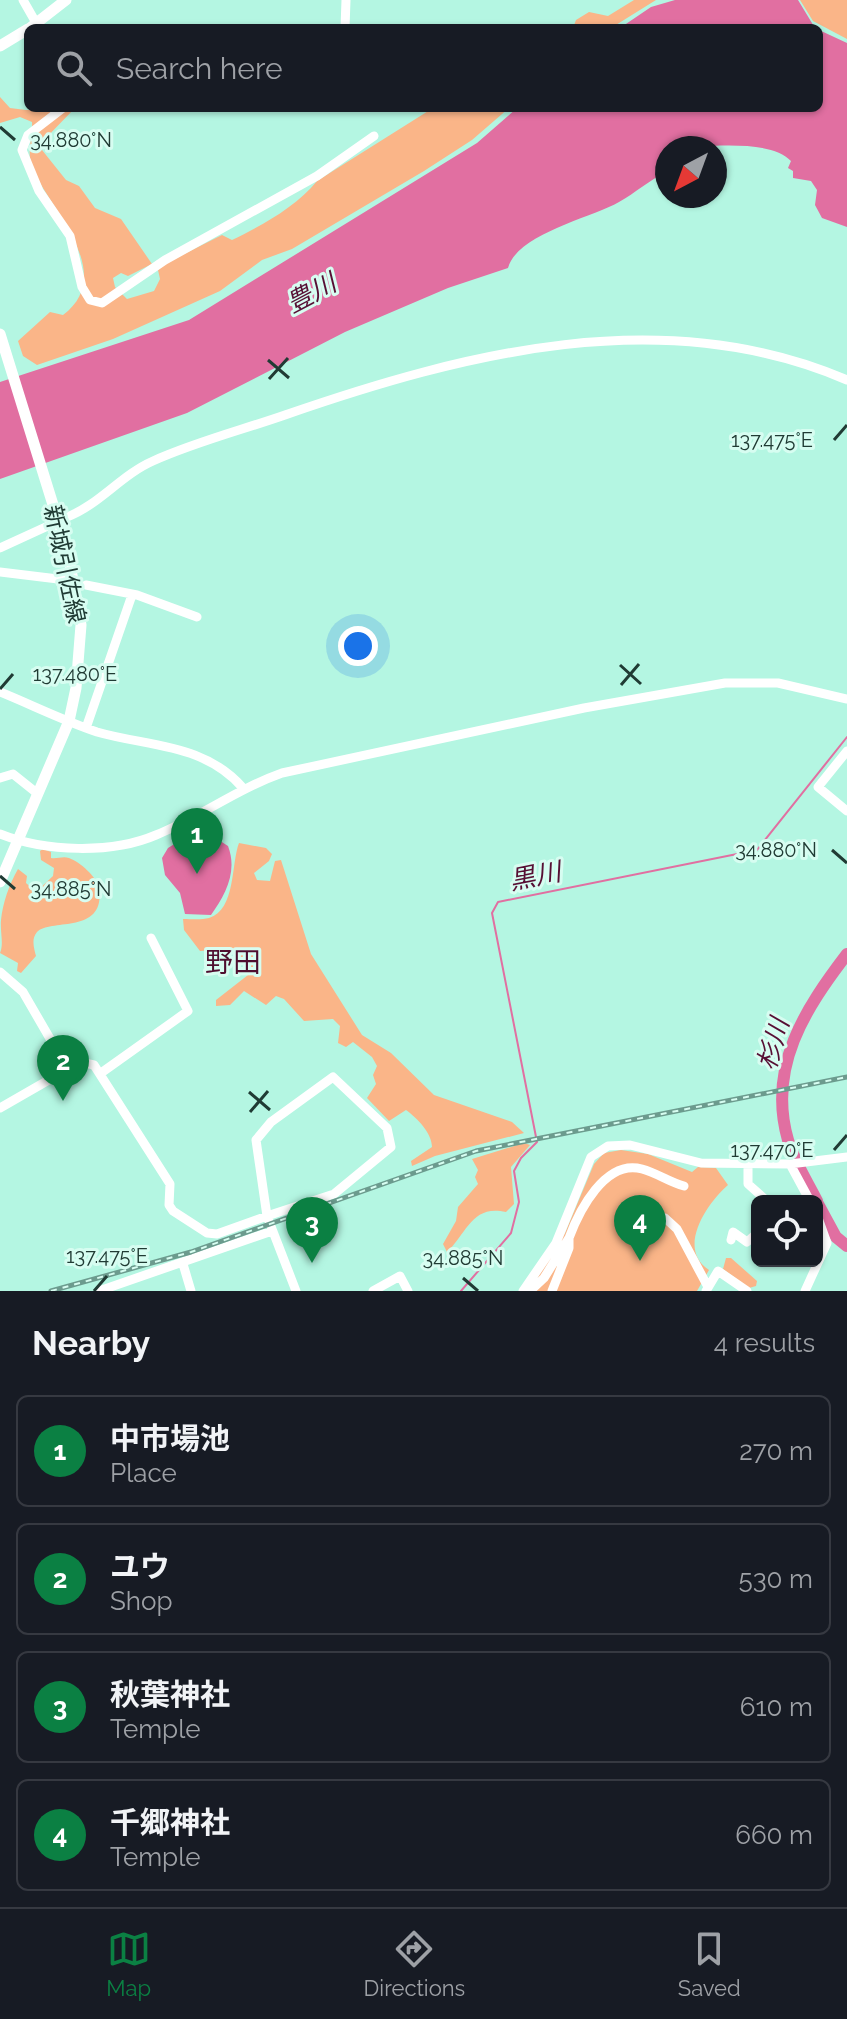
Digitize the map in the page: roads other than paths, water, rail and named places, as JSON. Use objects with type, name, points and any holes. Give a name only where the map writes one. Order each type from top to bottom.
[{"type":"main road","points":[[37,24],[66,0]]},
{"type":"main road","points":[[0,46],[24,32]]},
{"type":"main road","name":"新城引佐線","points":[[0,334],[68,553],[81,625],[76,688],[69,721],[0,882]]},
{"type":"street","points":[[23,0],[32,24]]},
{"type":"street","points":[[345,24],[346,0]]},
{"type":"street","points":[[58,112],[28,135],[22,150],[39,191],[70,236],[82,287],[90,300],[102,303],[165,260],[317,176],[374,136]]},
{"type":"street","points":[[67,517],[153,461],[362,388],[497,354],[620,339],[686,342],[757,353],[847,380]]},
{"type":"street","points":[[0,548],[50,525]]},
{"type":"street","points":[[0,572],[66,580]]},
{"type":"street","points":[[86,585],[132,595],[197,617]]},
{"type":"street","points":[[86,728],[132,595]]},
{"type":"street","points":[[0,834],[17,840],[77,847],[119,845],[156,836],[243,788],[307,766],[697,686],[778,683],[847,699]]},
{"type":"street","points":[[0,692],[86,728],[122,738],[183,748],[213,763],[243,788]]},
{"type":"street","points":[[847,751],[818,787],[847,811]]},
{"type":"street","points":[[0,778],[13,774],[38,794]]},
{"type":"street","points":[[101,1073],[188,1011],[151,938]]},
{"type":"street","points":[[0,972],[23,992],[67,1068]]},
{"type":"street","points":[[0,1108],[67,1068],[87,1061],[101,1073],[170,1184],[169,1205],[173,1211],[207,1233],[217,1234],[267,1216],[334,1194],[391,1147],[387,1128],[333,1077],[299,1099],[259,1135],[256,1145],[267,1216],[296,1291]]},
{"type":"street","points":[[523,1291],[556,1243],[586,1166],[596,1152],[619,1143],[692,1162],[792,1164],[847,1157]]},
{"type":"street","points":[[748,1163],[748,1184],[760,1195]]},
{"type":"street","points":[[792,1164],[807,1195]]},
{"type":"street","points":[[530,1291],[544,1278],[592,1193],[610,1177],[639,1168],[684,1186]]},
{"type":"street","points":[[665,1218],[677,1229],[707,1289]]},
{"type":"street","points":[[99,1291],[272,1231]]},
{"type":"street","points":[[731,1240],[733,1232],[747,1242],[751,1238]]},
{"type":"street","points":[[823,1232],[827,1243],[823,1252]]},
{"type":"street","points":[[552,1291],[569,1248],[569,1238]]},
{"type":"street","points":[[183,1264],[191,1291]]},
{"type":"street","points":[[805,1291],[816,1267]]},
{"type":"street","points":[[707,1289],[718,1271],[747,1291]]},
{"type":"street","points":[[373,1291],[400,1276],[408,1291]]},
{"type":"water","points":[[675,0],[798,0],[813,24],[626,24],[651,7]]},
{"type":"water","name":"豊川","points":[[823,32],[847,43],[847,227],[822,218],[815,205],[817,190],[811,181],[793,178],[793,171],[788,168],[791,161],[781,154],[750,146],[727,146],[727,136],[655,136],[655,179],[607,208],[540,236],[514,256],[508,268],[448,288],[345,332],[187,413],[0,479],[0,382],[189,320],[477,143],[512,112],[823,112]]},
{"type":"water","points":[[200,828],[228,846],[231,856],[228,883],[211,915],[185,914],[180,893],[165,875],[162,858],[168,848]]},
{"type":"waterway","name":"黒川","points":[[461,1291],[511,1233],[519,1202],[514,1171],[521,1158],[537,1142],[492,913],[498,902],[757,850],[847,737]]},
{"type":"waterway","name":"杉川","points":[[814,1195],[788,1140],[782,1088],[786,1064],[804,1018],[847,954]]},
{"type":"waterway","name":"杉川","points":[[823,1213],[836,1237],[847,1246]]},
{"type":"railway","points":[[51,1291],[191,1252],[476,1151],[847,1077]]},
{"type":"place","name":"中市場池","points":[[197,874]]},
{"type":"place","name":"ユウ","points":[[63,1101]]},
{"type":"place","name":"千郷神社","points":[[640,1261]]},
{"type":"place","name":"秋葉神社","points":[[312,1263]]},
{"type":"district","name":"野田","points":[[233,962]]}]
